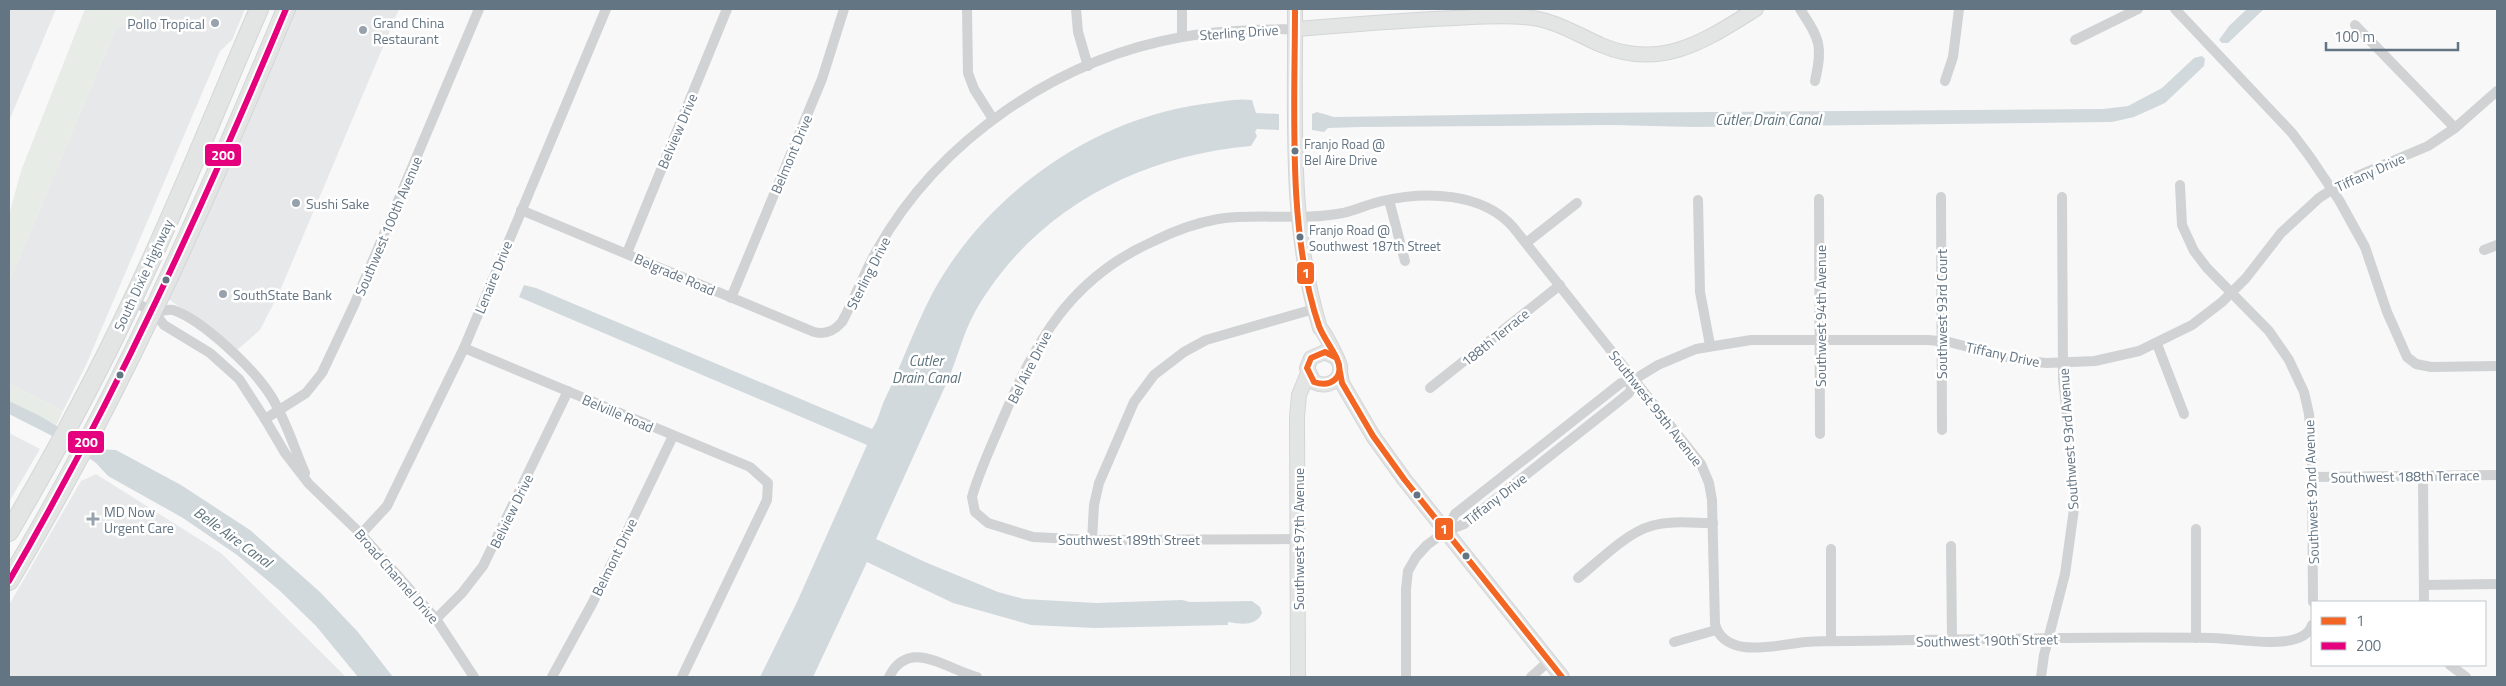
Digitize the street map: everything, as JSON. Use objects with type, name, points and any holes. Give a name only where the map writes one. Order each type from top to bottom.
[{"type":"highway","name":"South Dixie Highway","points":[[9,532],[69,425],[132,301],[259,9]]},
{"type":"highway","name":"South Dixie Highway","points":[[9,581],[33,541],[154,312],[242,114],[286,9]]},
{"type":"highway","points":[[244,42],[247,79],[254,85]]},
{"type":"highway","points":[[232,71],[241,91],[242,114]]},
{"type":"street","name":"Southwest 100th Avenue","points":[[266,419],[306,393],[322,373],[357,298],[479,9]]},
{"type":"street","name":"Lenaire Drive","points":[[361,534],[388,506],[464,348],[606,9]]},
{"type":"street","name":"Belview Drive","points":[[626,253],[727,9]]},
{"type":"street","name":"Belmont Drive","points":[[730,298],[825,72],[844,9]]},
{"type":"street","points":[[967,9],[968,73],[974,90],[993,119]]},
{"type":"street","points":[[1076,9],[1079,38],[1088,66]]},
{"type":"street","points":[[1182,9],[1182,37]]},
{"type":"street","points":[[1295,9],[1297,216],[1303,262],[1320,328],[1325,333],[1338,361],[1342,383],[1386,455],[1562,677]]},
{"type":"street","name":"Sterling Drive","points":[[830,332],[842,322],[877,250],[903,211],[942,166],[993,119],[1044,87],[1088,66],[1136,48],[1182,37],[1408,20],[1526,17],[1562,24],[1602,45],[1621,51],[1657,54],[1697,44],[1756,9]]},
{"type":"street","points":[[1800,9],[1820,45],[1821,55],[1815,81]]},
{"type":"street","points":[[1945,81],[1953,57],[1958,9]]},
{"type":"street","points":[[2075,40],[2138,9]]},
{"type":"street","points":[[2175,9],[2292,133],[2331,189],[2364,248],[2399,343],[2412,361],[2431,367],[2497,366]]},
{"type":"street","points":[[2355,24],[2455,128]]},
{"type":"street","name":"Tiffany Drive","points":[[1406,677],[1406,589],[1408,571],[1420,552],[1446,531],[1464,524],[1607,410],[1629,392],[1635,379],[1669,360],[1710,345],[1751,340],[1912,339],[1942,341],[2022,361],[2063,363],[2108,359],[2157,344],[2192,325],[2232,293],[2292,221],[2331,189],[2368,170],[2428,146],[2455,128],[2497,91]]},
{"type":"street","name":"Southwest 92nd Avenue","points":[[2180,186],[2182,225],[2189,242],[2200,260],[2269,331],[2289,360],[2300,381],[2309,414],[2313,477],[2313,601]]},
{"type":"street","name":"Southwest 95th Avenue","points":[[1389,200],[1446,197],[1478,203],[1502,216],[1526,243],[1635,379],[1704,470],[1711,491],[1716,630]]},
{"type":"street","name":"Southwest 93rd Court","points":[[1940,197],[1942,430]]},
{"type":"street","name":"Southwest 93rd Avenue","points":[[2041,677],[2065,574],[2073,515],[2072,462],[2063,390],[2062,197]]},
{"type":"street","name":"Southwest 94th Avenue","points":[[1819,199],[1820,434]]},
{"type":"street","points":[[1389,200],[1405,261]]},
{"type":"street","name":"Bel Aire Drive","points":[[972,504],[978,479],[1031,356],[1059,313],[1095,276],[1142,246],[1198,224],[1230,218],[1337,214],[1389,200]]},
{"type":"street","points":[[1698,200],[1700,292],[1710,345]]},
{"type":"street","points":[[1526,243],[1577,203]]},
{"type":"street","name":"Belgrade Road","points":[[521,210],[814,332],[830,332]]},
{"type":"street","points":[[2484,250],[2497,245]]},
{"type":"street","name":"188th Terrace","points":[[1430,388],[1560,285]]},
{"type":"street","name":"Broad Channel Drive","points":[[132,301],[154,312],[164,325],[210,353],[239,380],[266,419],[284,453],[309,484],[361,534],[436,618],[474,677]]},
{"type":"street","points":[[1092,540],[1094,506],[1099,483],[1134,402],[1154,375],[1184,352],[1206,340],[1314,309]]},
{"type":"street","name":"Broad Channel Drive","points":[[154,312],[172,310],[201,327],[228,348],[251,371],[271,396],[279,411],[309,484]]},
{"type":"street","points":[[1320,328],[1315,355],[1308,363],[1308,373],[1340,396],[1352,400]]},
{"type":"street","points":[[2157,344],[2184,414]]},
{"type":"street","name":"Belville Road","points":[[464,348],[750,467],[768,483],[767,500],[682,677]]},
{"type":"street","points":[[1315,355],[1325,352],[1335,357]]},
{"type":"street","points":[[1300,400],[1338,377],[1340,372]]},
{"type":"street","name":"Southwest 97th Avenue","points":[[1298,677],[1297,417],[1299,395],[1308,373]]},
{"type":"street","name":"Belview Drive","points":[[436,618],[462,592],[483,566],[568,391]]},
{"type":"street","name":"Belmont Drive","points":[[552,677],[577,634],[673,436]]},
{"type":"street","name":"Southwest 188th Terrace","points":[[2313,477],[2497,475]]},
{"type":"street","points":[[2423,476],[2424,601]]},
{"type":"street","name":"Southwest 189th Street","points":[[972,504],[975,512],[982,519],[1005,530],[1042,538],[1092,540],[1298,539]]},
{"type":"street","points":[[1578,578],[1625,540],[1648,526],[1665,523],[1713,523]]},
{"type":"street","points":[[2196,529],[2196,638]]},
{"type":"street","points":[[1951,546],[1952,640]]},
{"type":"street","points":[[1831,549],[1831,641]]},
{"type":"street","points":[[2424,585],[2497,584]]},
{"type":"street","name":"Southwest 190th Street","points":[[1716,630],[1730,643],[1742,647],[1831,641],[2196,638],[2286,641],[2307,634],[2311,627]]},
{"type":"street","points":[[1674,642],[1716,630]]},
{"type":"street","points":[[889,677],[896,666],[906,658],[920,657],[977,677]]},
{"type":"street","points":[[1530,677],[1549,661]]},
{"type":"street","points":[[2451,666],[2466,677]]},
{"type":"shaded area","points":[[9,9],[56,9],[9,121]]},
{"type":"shaded area","points":[[85,9],[142,9],[136,22],[116,27],[9,282],[9,215],[21,171]]},
{"type":"shaded area","points":[[142,9],[245,9],[232,40],[220,51],[86,365],[63,411],[9,384],[9,282],[116,27],[136,22]]},
{"type":"shaded area","points":[[291,9],[399,9],[279,293],[260,330],[237,350],[166,297]]},
{"type":"shaded area","points":[[9,384],[63,411],[56,426],[9,401]]},
{"type":"shaded area","points":[[9,433],[40,449],[9,502]]},
{"type":"shaded area","points":[[96,474],[221,553],[346,677],[9,677],[9,605],[81,481]]},
{"type":"water","points":[[2247,9],[2264,9],[2228,43],[2222,43],[2219,40],[2229,26]]},
{"type":"water","name":"Cutler Drain Canal","points":[[2202,56],[2205,59],[2204,66],[2165,103],[2134,117],[2112,122],[1693,127],[1612,125],[1362,127],[1328,128],[1324,132],[1312,130],[1312,114],[1317,112],[1334,117],[2103,109],[2128,106],[2162,88],[2194,58]]},
{"type":"water","name":"Cutler Drain Canal","points":[[1252,100],[1256,113],[1279,114],[1279,130],[1257,129],[1255,132],[1257,136],[1251,146],[1209,152],[1169,162],[1130,176],[1093,194],[1059,217],[1028,244],[1000,275],[971,319],[948,380],[876,539],[925,562],[998,592],[1024,599],[1096,603],[1182,600],[1190,602],[1252,601],[1260,607],[1262,613],[1252,623],[1228,622],[1228,625],[1095,628],[1031,625],[953,603],[867,562],[813,677],[760,677],[797,602],[867,445],[519,297],[524,285],[536,288],[872,429],[932,294],[954,258],[981,225],[1012,194],[1046,168],[1082,145],[1121,126],[1162,112],[1203,104]]},
{"type":"water","name":"Belle Aire Canal","points":[[9,401],[40,416],[95,449],[116,450],[181,485],[250,530],[320,592],[358,632],[393,677],[358,677],[316,626],[279,590],[237,555],[183,518],[108,476],[96,463],[72,446],[9,414]]},
{"type":"transit line","name":"200","points":[[9,581],[86,442],[157,300],[191,228],[286,9]]},
{"type":"transit line","name":"1","points":[[1295,9],[1294,128],[1297,211],[1309,290],[1319,326],[1335,355],[1339,365],[1338,376],[1331,382],[1314,382],[1307,368],[1311,358],[1325,352],[1335,357]]},
{"type":"transit line","name":"1","points":[[1340,372],[1342,383],[1373,436],[1404,479],[1562,677]]},
{"type":"place","name":"Pollo Tropical","points":[[215,23]]},
{"type":"place","name":"Grand China Restaurant","points":[[363,30]]},
{"type":"place","name":"Franjo Road @ Bel Aire Drive","points":[[1295,151]]},
{"type":"place","name":"Sushi Sake","points":[[296,203]]},
{"type":"place","name":"Franjo Road @ Southwest 187th Street","points":[[1300,237]]},
{"type":"place","name":"SouthState Bank","points":[[223,294]]},
{"type":"place","name":"MD Now Urgent Care","points":[[93,519]]}]
